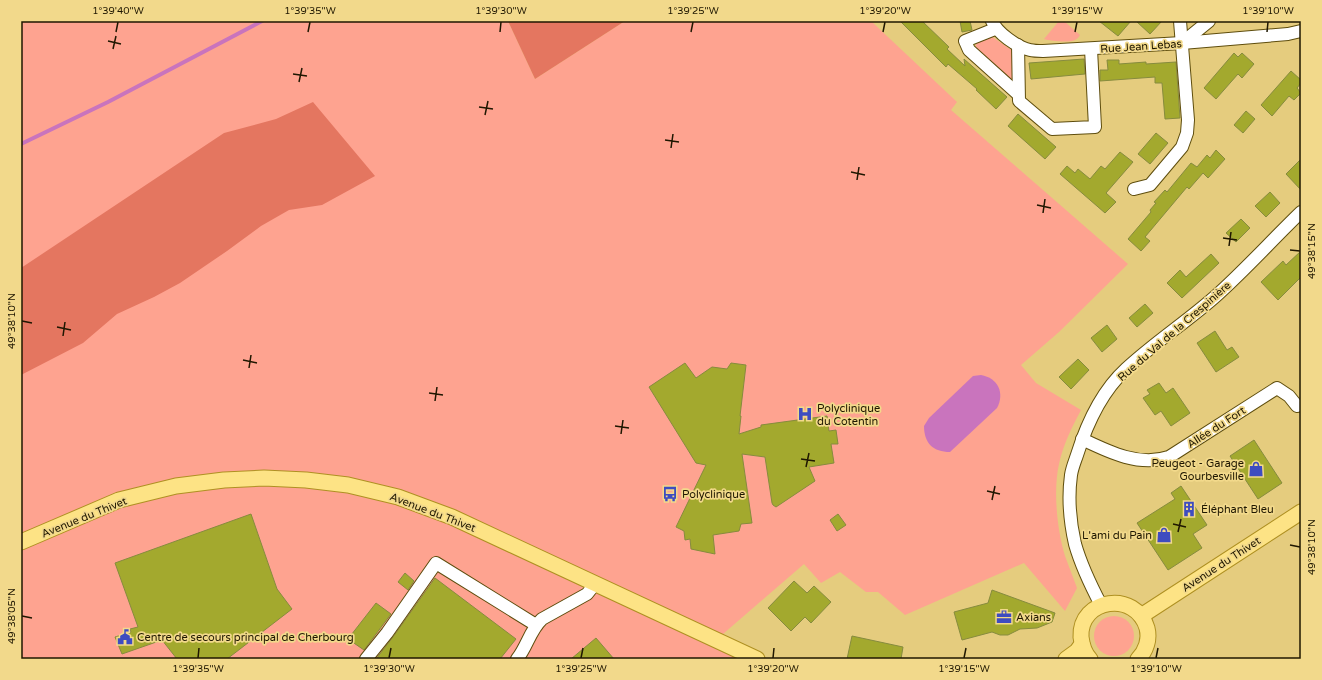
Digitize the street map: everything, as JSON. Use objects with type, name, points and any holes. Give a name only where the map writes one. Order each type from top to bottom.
[{"type":"main road","name":"Avenue du Thivet","points":[[21,542],[119,500],[176,486],[224,480],[264,478],[306,480],[348,485],[398,497],[452,517],[757,659]]},
{"type":"main road","name":"Avenue du Thivet","points":[[1141,616],[1301,512]]},
{"type":"main road","points":[[1090,659],[1087,656],[1082,644],[1081,631],[1084,620],[1092,611],[1101,605],[1112,602],[1133,608],[1141,616],[1148,632],[1148,640],[1143,656]]},
{"type":"main road","points":[[1066,659],[1077,651],[1082,644]]},
{"type":"street","points":[[1134,189],[1150,185],[1182,147],[1186,133],[1188,120],[1180,21]]},
{"type":"street","points":[[1182,43],[1209,21]]},
{"type":"street","points":[[994,25],[965,41],[969,50],[1018,94]]},
{"type":"street","name":"Rue Jean Lebas","points":[[994,25],[1018,46],[1030,50],[1043,51],[1182,43],[1288,34],[1301,31]]},
{"type":"street","points":[[1018,46],[1019,101],[1052,129],[1095,127],[1091,49]]},
{"type":"street","name":"Rue du Val de la Crespinière","points":[[1101,605],[1075,545],[1070,506],[1071,474],[1082,439],[1091,417],[1104,393],[1125,370],[1217,295],[1301,212]]},
{"type":"street","name":"Allée du Fort","points":[[1082,439],[1113,454],[1138,460],[1158,461],[1169,457],[1277,388],[1289,396],[1297,406]]},
{"type":"street","points":[[366,659],[387,633],[436,563],[536,625]]},
{"type":"street","points":[[517,659],[523,652],[536,625],[587,594],[595,584]]},
{"type":"shaded area","points":[[21,21],[508,21],[535,79],[625,21],[871,21],[957,102],[951,110],[1128,264],[1059,332],[1021,365],[1036,383],[1081,410],[1063,450],[1057,474],[1056,486],[1058,522],[1062,546],[1077,588],[1065,611],[1024,563],[905,615],[878,592],[866,592],[840,572],[821,583],[804,564],[716,640],[757,659],[21,659]]},
{"type":"shaded area","points":[[508,21],[625,21],[535,79]]},
{"type":"shaded area","points":[[1059,21],[1064,21],[1080,35],[1077,39],[1055,41],[1044,39]]},
{"type":"shaded area","points":[[986,36],[991,36],[1013,51],[1013,82],[976,48],[976,44]]},
{"type":"shaded area","points":[[313,102],[375,176],[322,205],[289,210],[261,226],[180,283],[117,314],[83,343],[21,375],[21,268],[224,133],[276,119]]},
{"type":"shaded area","points":[[981,375],[992,379],[998,387],[1000,397],[997,408],[950,452],[944,452],[934,448],[928,442],[924,432],[924,426],[929,418],[973,376]]},
{"type":"shaded area","points":[[1118,616],[1125,619],[1131,625],[1134,636],[1133,644],[1125,653],[1118,656],[1110,656],[1103,653],[1095,644],[1094,632],[1097,625],[1106,617]]},
{"type":"building","points":[[900,21],[922,21],[949,47],[947,49],[965,66],[964,59],[1007,97],[996,109],[976,90],[977,89],[948,64],[946,67]]},
{"type":"building","points":[[960,21],[970,21],[972,30],[962,32]]},
{"type":"building","points":[[1099,21],[1131,21],[1118,36]]},
{"type":"building","points":[[1136,21],[1162,21],[1150,34]]},
{"type":"building","points":[[1234,53],[1238,57],[1242,53],[1254,64],[1242,78],[1238,74],[1216,99],[1204,88]]},
{"type":"building","points":[[1084,59],[1085,74],[1031,79],[1029,63]]},
{"type":"building","points":[[1107,60],[1119,60],[1119,64],[1176,62],[1180,118],[1165,119],[1162,83],[1155,83],[1155,77],[1100,81],[1100,70],[1108,70]]},
{"type":"building","points":[[1291,71],[1301,80],[1301,83],[1297,88],[1301,93],[1294,100],[1289,96],[1272,116],[1261,105]]},
{"type":"building","points":[[1246,111],[1255,119],[1243,133],[1234,125]]},
{"type":"building","points":[[1018,114],[1056,147],[1045,159],[1008,126]]},
{"type":"building","points":[[1156,133],[1168,143],[1150,164],[1138,154]]},
{"type":"building","points":[[1216,150],[1225,159],[1208,178],[1203,173],[1189,189],[1187,187],[1145,237],[1150,241],[1141,251],[1128,239],[1151,212],[1150,210],[1156,203],[1154,202],[1165,190],[1167,192],[1191,163],[1197,167],[1207,155],[1210,158]]},
{"type":"building","points":[[1120,152],[1133,162],[1106,193],[1116,202],[1105,213],[1060,174],[1067,166],[1075,173],[1078,169],[1090,179],[1101,166],[1105,169]]},
{"type":"building","points":[[1301,159],[1301,190],[1286,174]]},
{"type":"building","points":[[1270,192],[1280,203],[1266,217],[1255,206]]},
{"type":"building","points":[[1241,219],[1250,228],[1236,242],[1226,233]]},
{"type":"building","points":[[1301,251],[1301,277],[1278,300],[1261,282],[1283,261],[1286,265]]},
{"type":"building","points":[[1211,254],[1219,263],[1182,298],[1167,283],[1180,270],[1186,277]]},
{"type":"building","points":[[1145,304],[1153,313],[1137,327],[1129,318]]},
{"type":"building","points":[[1107,325],[1117,339],[1102,352],[1091,338]]},
{"type":"building","points":[[1215,331],[1227,350],[1232,347],[1239,357],[1216,372],[1197,343]]},
{"type":"building","points":[[1078,359],[1089,370],[1071,389],[1059,377]]},
{"type":"building","points":[[685,363],[696,378],[712,367],[727,369],[731,363],[746,365],[739,434],[761,427],[761,425],[827,416],[829,431],[836,430],[838,444],[831,444],[834,463],[809,467],[815,481],[776,507],[772,503],[765,457],[742,454],[752,523],[741,524],[739,531],[713,535],[715,554],[691,549],[690,539],[685,540],[684,531],[676,527],[706,465],[696,463],[649,387]]},
{"type":"building","points":[[1159,383],[1166,393],[1173,388],[1190,413],[1171,426],[1161,411],[1155,415],[1143,398],[1150,394],[1147,390]]},
{"type":"building","name":"Peugeot - Garage Gourbesville","points":[[1254,440],[1282,483],[1258,499],[1230,456]]},
{"type":"building","points":[[1181,486],[1207,525],[1193,534],[1202,548],[1168,570],[1137,523],[1175,499],[1171,493]]},
{"type":"building","points":[[251,514],[277,589],[292,609],[227,659],[177,659],[162,640],[122,654],[115,637],[131,632],[130,629],[138,627],[115,563]]},
{"type":"building","points":[[838,514],[846,525],[837,531],[830,520]]},
{"type":"building","points":[[405,573],[414,581],[408,590],[398,582]]},
{"type":"building","points":[[435,578],[516,639],[500,659],[376,659]]},
{"type":"building","points":[[794,581],[807,593],[814,586],[831,602],[811,623],[805,617],[791,631],[768,608]]},
{"type":"building","points":[[992,590],[1055,613],[1052,622],[1037,628],[1020,629],[1008,635],[1000,635],[992,632],[962,640],[954,612],[988,603]]},
{"type":"building","points":[[376,603],[391,614],[364,650],[348,639]]},
{"type":"building","points":[[852,636],[903,647],[901,659],[847,659]]},
{"type":"building","points":[[596,638],[614,659],[571,659]]},
{"type":"waterway","points":[[21,144],[108,102],[262,21]]},
{"type":"place","name":"Polyclinique du Cotentin","points":[[805,414]]},
{"type":"place","name":"Peugeot - Garage Gourbesville","points":[[1256,469]]},
{"type":"place","name":"Polyclinique","points":[[670,494]]},
{"type":"place","name":"Éléphant Bleu","points":[[1189,509]]},
{"type":"place","name":"L'ami du Pain","points":[[1164,535]]},
{"type":"place","name":"Axians","points":[[1004,617]]},
{"type":"place","name":"Centre de secours principal de Cherbourg","points":[[125,637]]}]
